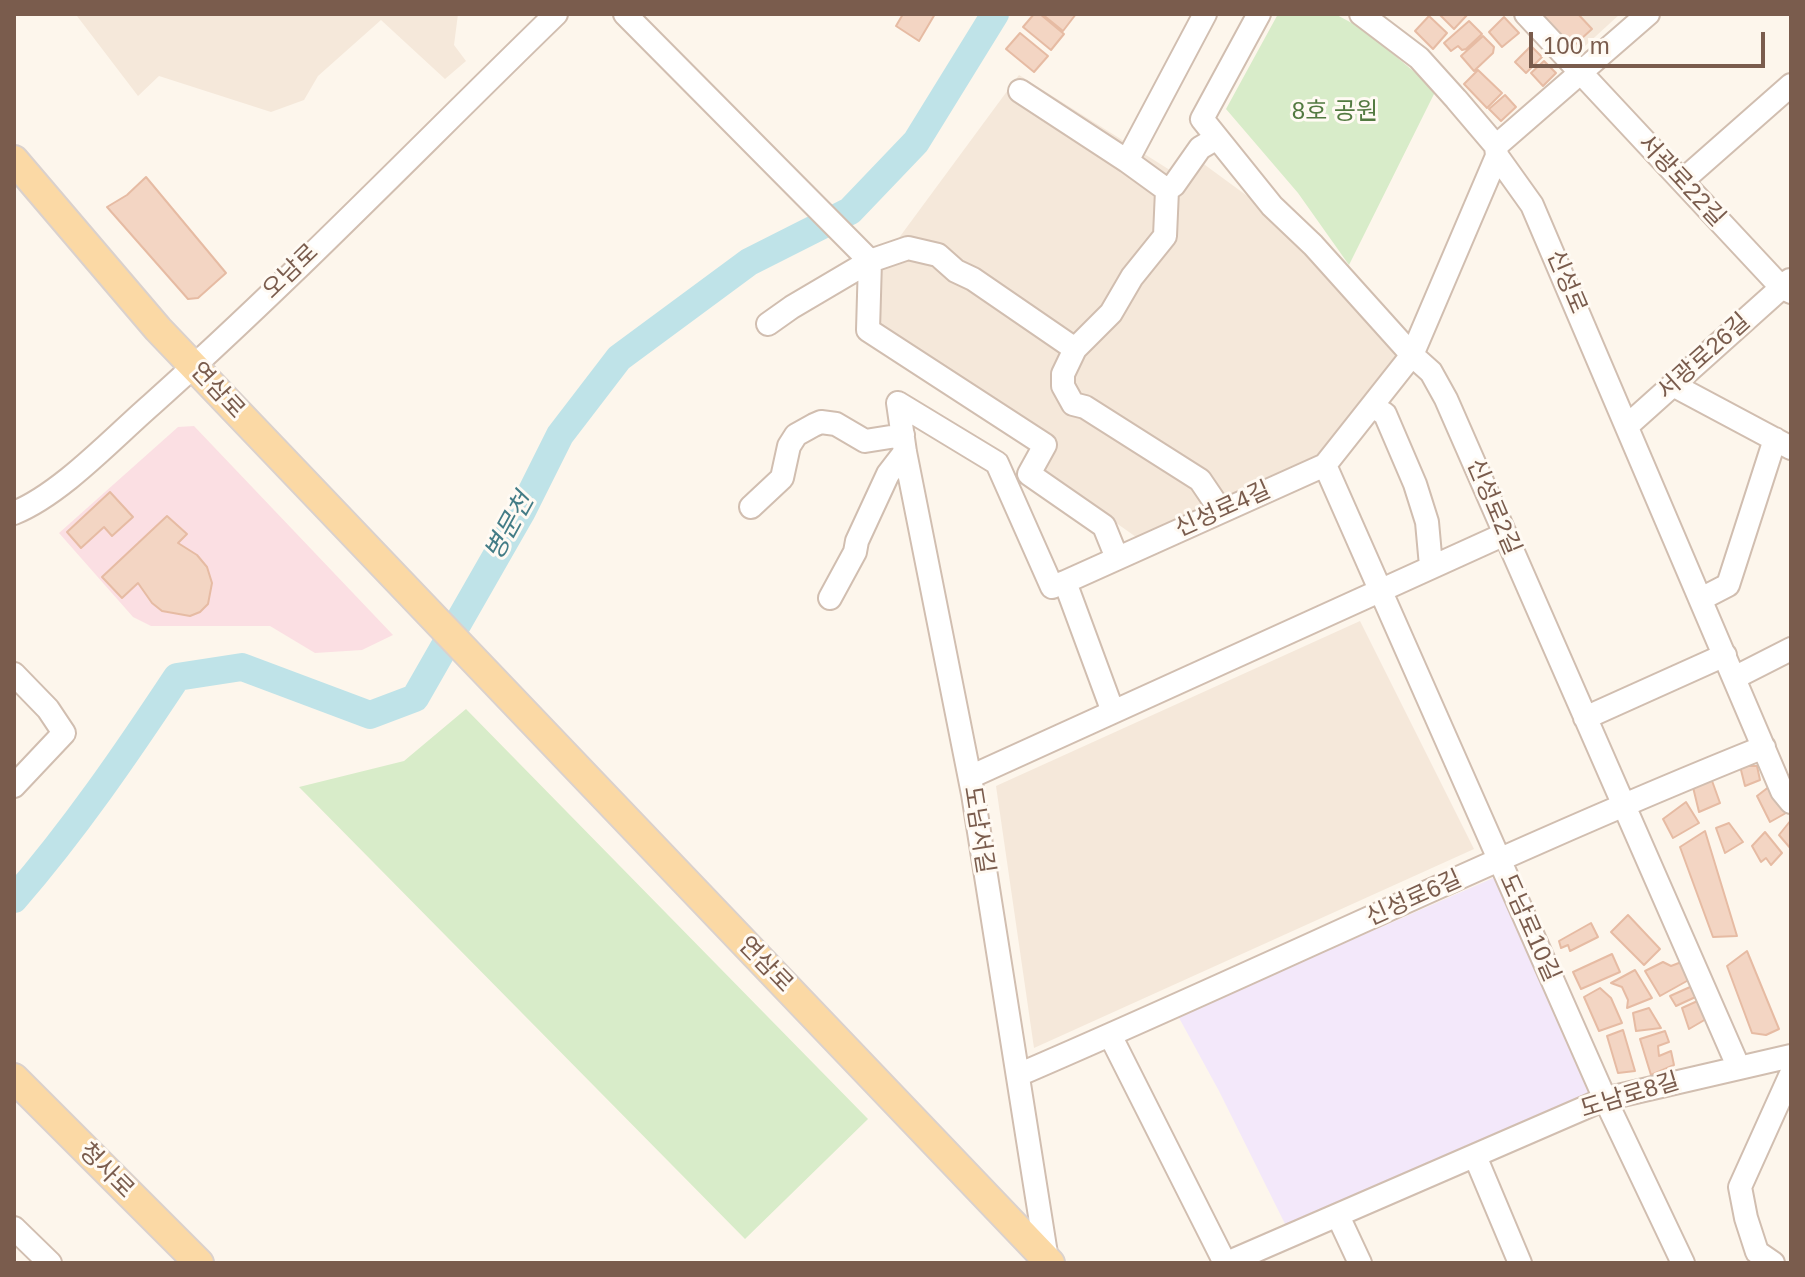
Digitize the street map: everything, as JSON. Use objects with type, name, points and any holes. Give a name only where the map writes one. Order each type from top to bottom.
[{"type":"main road","name":"연삼로","points":[[14,160],[158,329],[1049,1262]]},
{"type":"main road","name":"청사로","points":[[14,1078],[199,1263]]},
{"type":"street","name":"오남로","points":[[14,513],[32,506],[86,462],[194,366],[556,14]]},
{"type":"street","points":[[625,14],[870,261],[868,330],[1045,445],[1029,474],[1104,526],[1117,558]]},
{"type":"street","points":[[1127,161],[1205,14]]},
{"type":"street","name":"신성로2길","points":[[1259,14],[1202,119],[1272,206],[1313,245],[1431,372],[1446,399],[1738,1066]]},
{"type":"street","name":"신성로","points":[[1361,14],[1419,58],[1497,151],[1532,205],[1764,747],[1788,793]]},
{"type":"street","name":"서광로22길","points":[[1526,14],[1682,181],[1788,286]]},
{"type":"street","points":[[1497,151],[1648,14]]},
{"type":"street","points":[[1682,181],[1791,85]]},
{"type":"street","points":[[1020,91],[1167,190]]},
{"type":"street","points":[[1167,190],[1174,185],[1200,148],[1217,138]]},
{"type":"street","name":"신성로4길","points":[[1065,582],[1325,465],[1412,355],[1497,151]]},
{"type":"street","points":[[1167,190],[1165,236],[1132,277],[1111,313],[1075,349],[1063,374],[1063,386],[1073,404],[1085,407],[1200,480],[1221,511]]},
{"type":"street","points":[[768,324],[870,261],[908,248],[938,255],[956,271],[973,279],[1075,349]]},
{"type":"street","name":"서광로26길","points":[[1627,426],[1788,286]]},
{"type":"street","points":[[1673,385],[1783,443],[1728,585],[1701,599]]},
{"type":"street","name":"도남서길","points":[[1049,1262],[970,777],[898,403],[997,463],[1052,587],[1065,582]]},
{"type":"street","points":[[1372,406],[1385,414],[1415,484],[1427,522],[1431,566]]},
{"type":"street","points":[[751,507],[782,478],[789,446],[796,435],[821,422],[836,424],[865,441],[904,443],[857,541],[855,552],[830,598]]},
{"type":"street","name":"도남로10길","points":[[1325,465],[1605,1099],[1683,1263]]},
{"type":"street","points":[[970,777],[1505,534]]},
{"type":"street","points":[[1065,582],[1113,712]]},
{"type":"street","points":[[1734,678],[1791,649]]},
{"type":"street","points":[[1585,718],[1725,655]]},
{"type":"street","points":[[14,674],[48,709],[64,733],[15,782]]},
{"type":"street","name":"신성로6길","points":[[1018,1075],[1624,803],[1764,747]]},
{"type":"street","points":[[1110,1035],[1226,1263]]},
{"type":"street","name":"도남로8길","points":[[1226,1263],[1605,1099],[1791,1056]]},
{"type":"street","points":[[1773,1263],[1757,1252],[1740,1187],[1791,1074]]},
{"type":"street","points":[[1475,1156],[1520,1263]]},
{"type":"street","points":[[1338,1216],[1360,1263]]},
{"type":"street","points":[[14,1228],[50,1263]]},
{"type":"shaded area","points":[[458,14],[454,45],[466,61],[445,79],[381,20],[318,76],[304,100],[271,112],[159,76],[138,96],[77,16]]},
{"type":"shaded area","points":[[1532,14],[1620,14],[1572,58]]},
{"type":"shaded area","points":[[1019,75],[1173,172],[1190,154],[1291,228],[1408,360],[1325,465],[1146,544],[1041,470],[1056,442],[878,325],[876,269]]},
{"type":"shaded area","points":[[194,426],[393,635],[362,650],[315,653],[270,626],[151,626],[133,617],[59,533],[178,427]]},
{"type":"shaded area","points":[[1360,621],[1474,849],[1034,1048],[996,786]]},
{"type":"shaded area","points":[[1500,875],[1593,1098],[1290,1234],[1178,1016]]},
{"type":"green space","name":"8호 공원","points":[[1278,14],[1335,14],[1363,29],[1436,90],[1349,265],[1298,193],[1226,109]]},
{"type":"green space","points":[[466,709],[868,1119],[745,1239],[299,787],[404,761]]},
{"type":"building","points":[[903,14],[935,14],[919,41],[896,26]]},
{"type":"building","points":[[1034,14],[1040,14],[1064,34],[1051,50],[1023,27]]},
{"type":"building","points":[[1042,14],[1076,14],[1063,31]]},
{"type":"building","points":[[1439,14],[1468,14],[1454,29]]},
{"type":"building","points":[[1539,14],[1578,14],[1592,29],[1570,49]]},
{"type":"building","points":[[1429,16],[1447,33],[1433,49],[1415,31]]},
{"type":"building","points":[[1504,17],[1519,33],[1502,47],[1489,32]]},
{"type":"building","points":[[1469,21],[1482,34],[1466,49],[1458,46],[1451,51],[1444,43]]},
{"type":"building","points":[[1020,33],[1048,56],[1034,72],[1006,49]]},
{"type":"building","points":[[1483,36],[1494,47],[1493,53],[1474,71],[1461,56]]},
{"type":"building","points":[[1531,46],[1542,57],[1526,73],[1515,62]]},
{"type":"building","points":[[1544,61],[1556,73],[1543,86],[1531,73]]},
{"type":"building","points":[[1478,70],[1502,93],[1487,108],[1464,84]]},
{"type":"building","points":[[1505,95],[1516,107],[1501,121],[1489,109]]},
{"type":"building","points":[[146,177],[226,273],[198,298],[188,299],[107,207],[127,195]]},
{"type":"building","points":[[110,492],[133,517],[112,536],[104,527],[81,548],[67,532]]},
{"type":"building","points":[[167,516],[187,534],[178,543],[197,555],[207,567],[212,583],[208,604],[190,616],[162,611],[138,583],[122,598],[102,577]]},
{"type":"building","points":[[1740,766],[1757,766],[1760,780],[1745,786]]},
{"type":"building","points":[[1711,778],[1720,803],[1699,812],[1692,783]]},
{"type":"building","points":[[1770,786],[1786,813],[1770,822],[1757,796]]},
{"type":"building","points":[[1686,802],[1699,823],[1673,838],[1663,819]]},
{"type":"building","points":[[1791,820],[1791,849],[1779,835]]},
{"type":"building","points":[[1729,823],[1743,842],[1725,853],[1716,828]]},
{"type":"building","points":[[1705,831],[1737,936],[1713,937],[1680,847]]},
{"type":"building","points":[[1765,832],[1782,853],[1771,865],[1766,858],[1761,862],[1752,846]]},
{"type":"building","points":[[1628,915],[1660,949],[1644,965],[1611,932]]},
{"type":"building","points":[[1591,923],[1598,937],[1570,951],[1568,945],[1561,948],[1559,941]]},
{"type":"building","points":[[1747,951],[1779,1029],[1766,1035],[1752,1033],[1727,966]]},
{"type":"building","points":[[1612,954],[1620,972],[1581,989],[1573,972]]},
{"type":"building","points":[[1684,961],[1694,977],[1660,996],[1645,971],[1663,962],[1671,966]]},
{"type":"building","points":[[1635,970],[1652,998],[1627,1008],[1628,1000],[1622,987],[1611,983]]},
{"type":"building","points":[[1699,983],[1702,994],[1676,1006],[1670,996]]},
{"type":"building","points":[[1600,988],[1611,998],[1622,1023],[1599,1031],[1584,997]]},
{"type":"building","points":[[1704,998],[1713,1015],[1689,1029],[1682,1008]]},
{"type":"building","points":[[1649,1008],[1661,1028],[1636,1031],[1633,1013]]},
{"type":"building","points":[[1623,1030],[1635,1071],[1618,1073],[1607,1036]]},
{"type":"building","points":[[1665,1031],[1669,1042],[1658,1046],[1659,1056],[1671,1051],[1674,1065],[1651,1075],[1640,1039]]},
{"type":"waterway","name":"병문천","points":[[14,899],[99,791],[177,677],[242,667],[370,715],[415,698],[522,511],[560,435],[619,358],[749,262],[850,211],[916,142],[995,14]]}]
